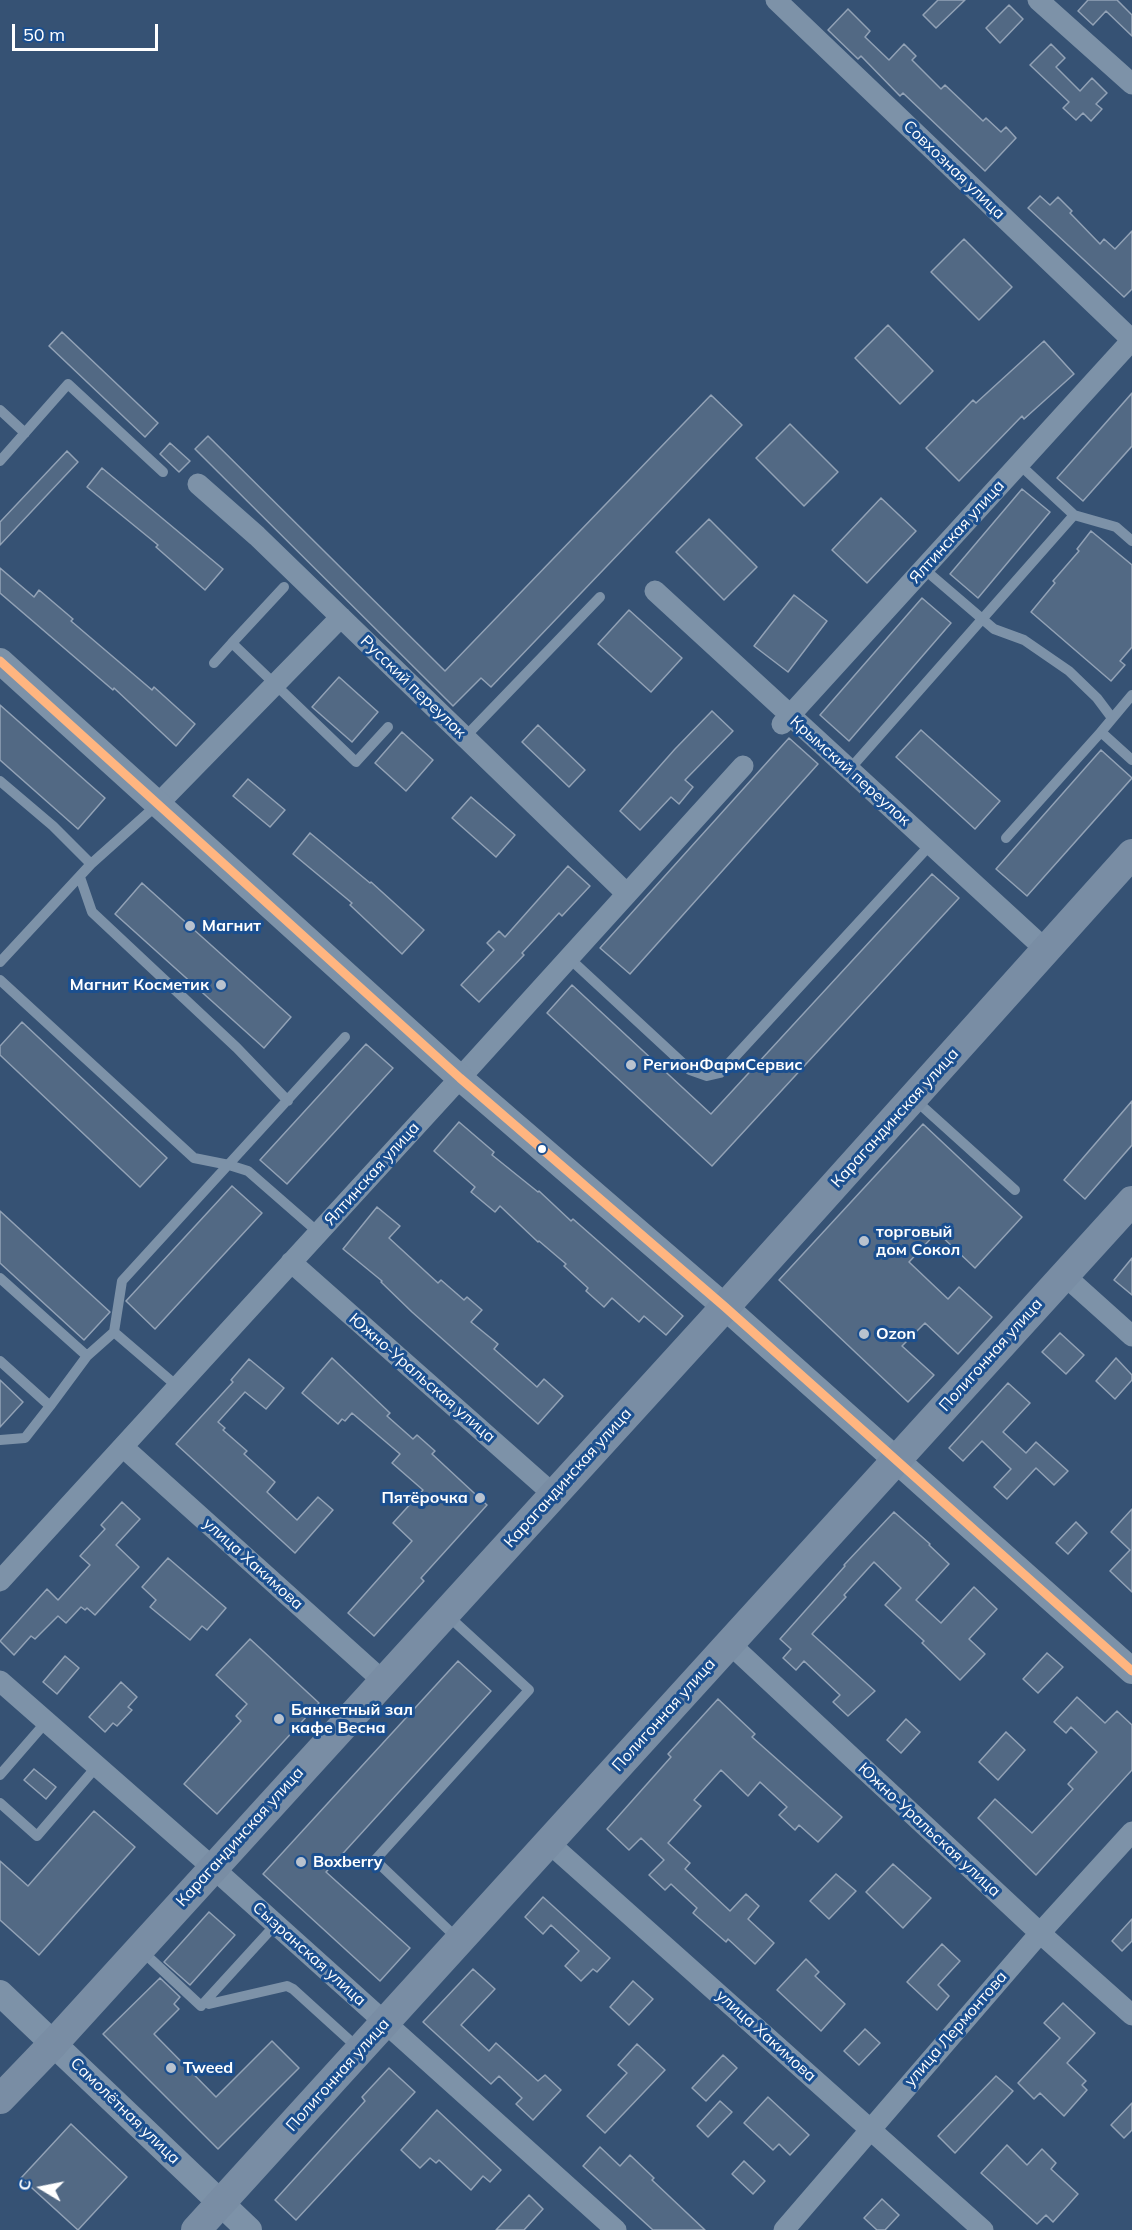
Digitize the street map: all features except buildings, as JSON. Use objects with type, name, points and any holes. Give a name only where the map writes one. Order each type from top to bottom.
[{"type":"main road","name":"Карагандинская улица","points":[[0,2099],[54,2043],[212,1867],[725,1307],[1131,858]]},
{"type":"main road","name":"Полигонная улица","points":[[196,2230],[1132,1201]]},
{"type":"street","name":"Совхозная улица","points":[[776,0],[1132,340]]},
{"type":"street","points":[[1038,0],[1132,84]]},
{"type":"street","name":"Ялтинская улица","points":[[786,720],[1132,340]]},
{"type":"street","name":"Русский переулок","points":[[198,484],[257,536],[626,893]]},
{"type":"street","name":"Крымский переулок","points":[[655,591],[786,720],[849,770],[1046,950]]},
{"type":"street","points":[[158,804],[341,617]]},
{"type":"street","points":[[0,661],[460,1078],[725,1307],[1132,1671]]},
{"type":"street","name":"Ялтинская улица","points":[[0,1581],[743,766]]},
{"type":"street","name":"Южно-Уральская улица","points":[[291,1262],[553,1494]]},
{"type":"street","points":[[1064,1275],[1132,1336]]},
{"type":"street","name":"улица Хакимова","points":[[123,1447],[383,1681]]},
{"type":"street","name":"Южно-Уральская улица","points":[[729,1643],[1040,1933],[1132,2015]]},
{"type":"street","name":"Сызранская улица","points":[[0,1681],[386,2022],[616,2230]]},
{"type":"street","name":"улица Лермонтова","points":[[783,2230],[1040,1933],[1132,1832]]},
{"type":"street","name":"улица Хакимова","points":[[548,1842],[983,2230]]},
{"type":"street","name":"Самолётная улица","points":[[0,1993],[249,2230]]},
{"type":"lane","points":[[0,461],[68,384],[163,472]]},
{"type":"lane","points":[[0,410],[25,433]]},
{"type":"lane","points":[[1019,464],[1074,515],[1116,527],[1132,541]]},
{"type":"lane","points":[[849,770],[1074,515]]},
{"type":"lane","points":[[924,569],[994,629],[1024,640],[1069,670],[1097,698],[1112,718]]},
{"type":"lane","points":[[214,663],[284,587]]},
{"type":"lane","points":[[465,737],[600,597]]},
{"type":"lane","points":[[232,643],[356,762],[387,727]]},
{"type":"lane","points":[[1006,838],[1132,695]]},
{"type":"lane","points":[[1101,732],[1132,760]]},
{"type":"lane","points":[[0,781],[53,826],[91,864]]},
{"type":"lane","points":[[0,962],[91,864],[158,804]]},
{"type":"lane","points":[[569,958],[690,1070],[707,1076],[720,1073],[930,844]]},
{"type":"lane","points":[[80,877],[92,912],[237,1048],[288,1101]]},
{"type":"lane","points":[[0,980],[194,1158],[248,1171],[319,1233]]},
{"type":"lane","points":[[0,1440],[25,1438],[87,1356],[114,1332],[122,1281],[345,1037]]},
{"type":"lane","points":[[913,1098],[1015,1190]]},
{"type":"lane","points":[[0,1278],[87,1356]]},
{"type":"lane","points":[[114,1332],[178,1387]]},
{"type":"lane","points":[[0,1360],[50,1406]]},
{"type":"lane","points":[[445,1613],[529,1690],[375,1860],[459,1940]]},
{"type":"lane","points":[[0,1775],[46,1722]]},
{"type":"lane","points":[[0,1803],[37,1836],[97,1766]]},
{"type":"lane","points":[[139,1949],[201,2007],[276,1924]]},
{"type":"lane","points":[[209,2004],[287,1986],[360,2051]]},
{"type":"transit line","points":[[0,661],[460,1078],[725,1307],[1132,1671]]},
{"type":"place","name":"Магнит","points":[[190,926]]},
{"type":"place","name":"Магнит Косметик","points":[[221,985]]},
{"type":"place","name":"РегионФармСервис","points":[[631,1065]]},
{"type":"place","name":"торговый дом Сокол","points":[[864,1241]]},
{"type":"place","name":"Ozon","points":[[864,1334]]},
{"type":"place","name":"Пятёрочка","points":[[480,1498]]},
{"type":"place","name":"Банкетный зал кафе Весна","points":[[279,1719]]},
{"type":"place","name":"Boxberry","points":[[301,1862]]},
{"type":"place","name":"Tweed","points":[[171,2068]]}]
